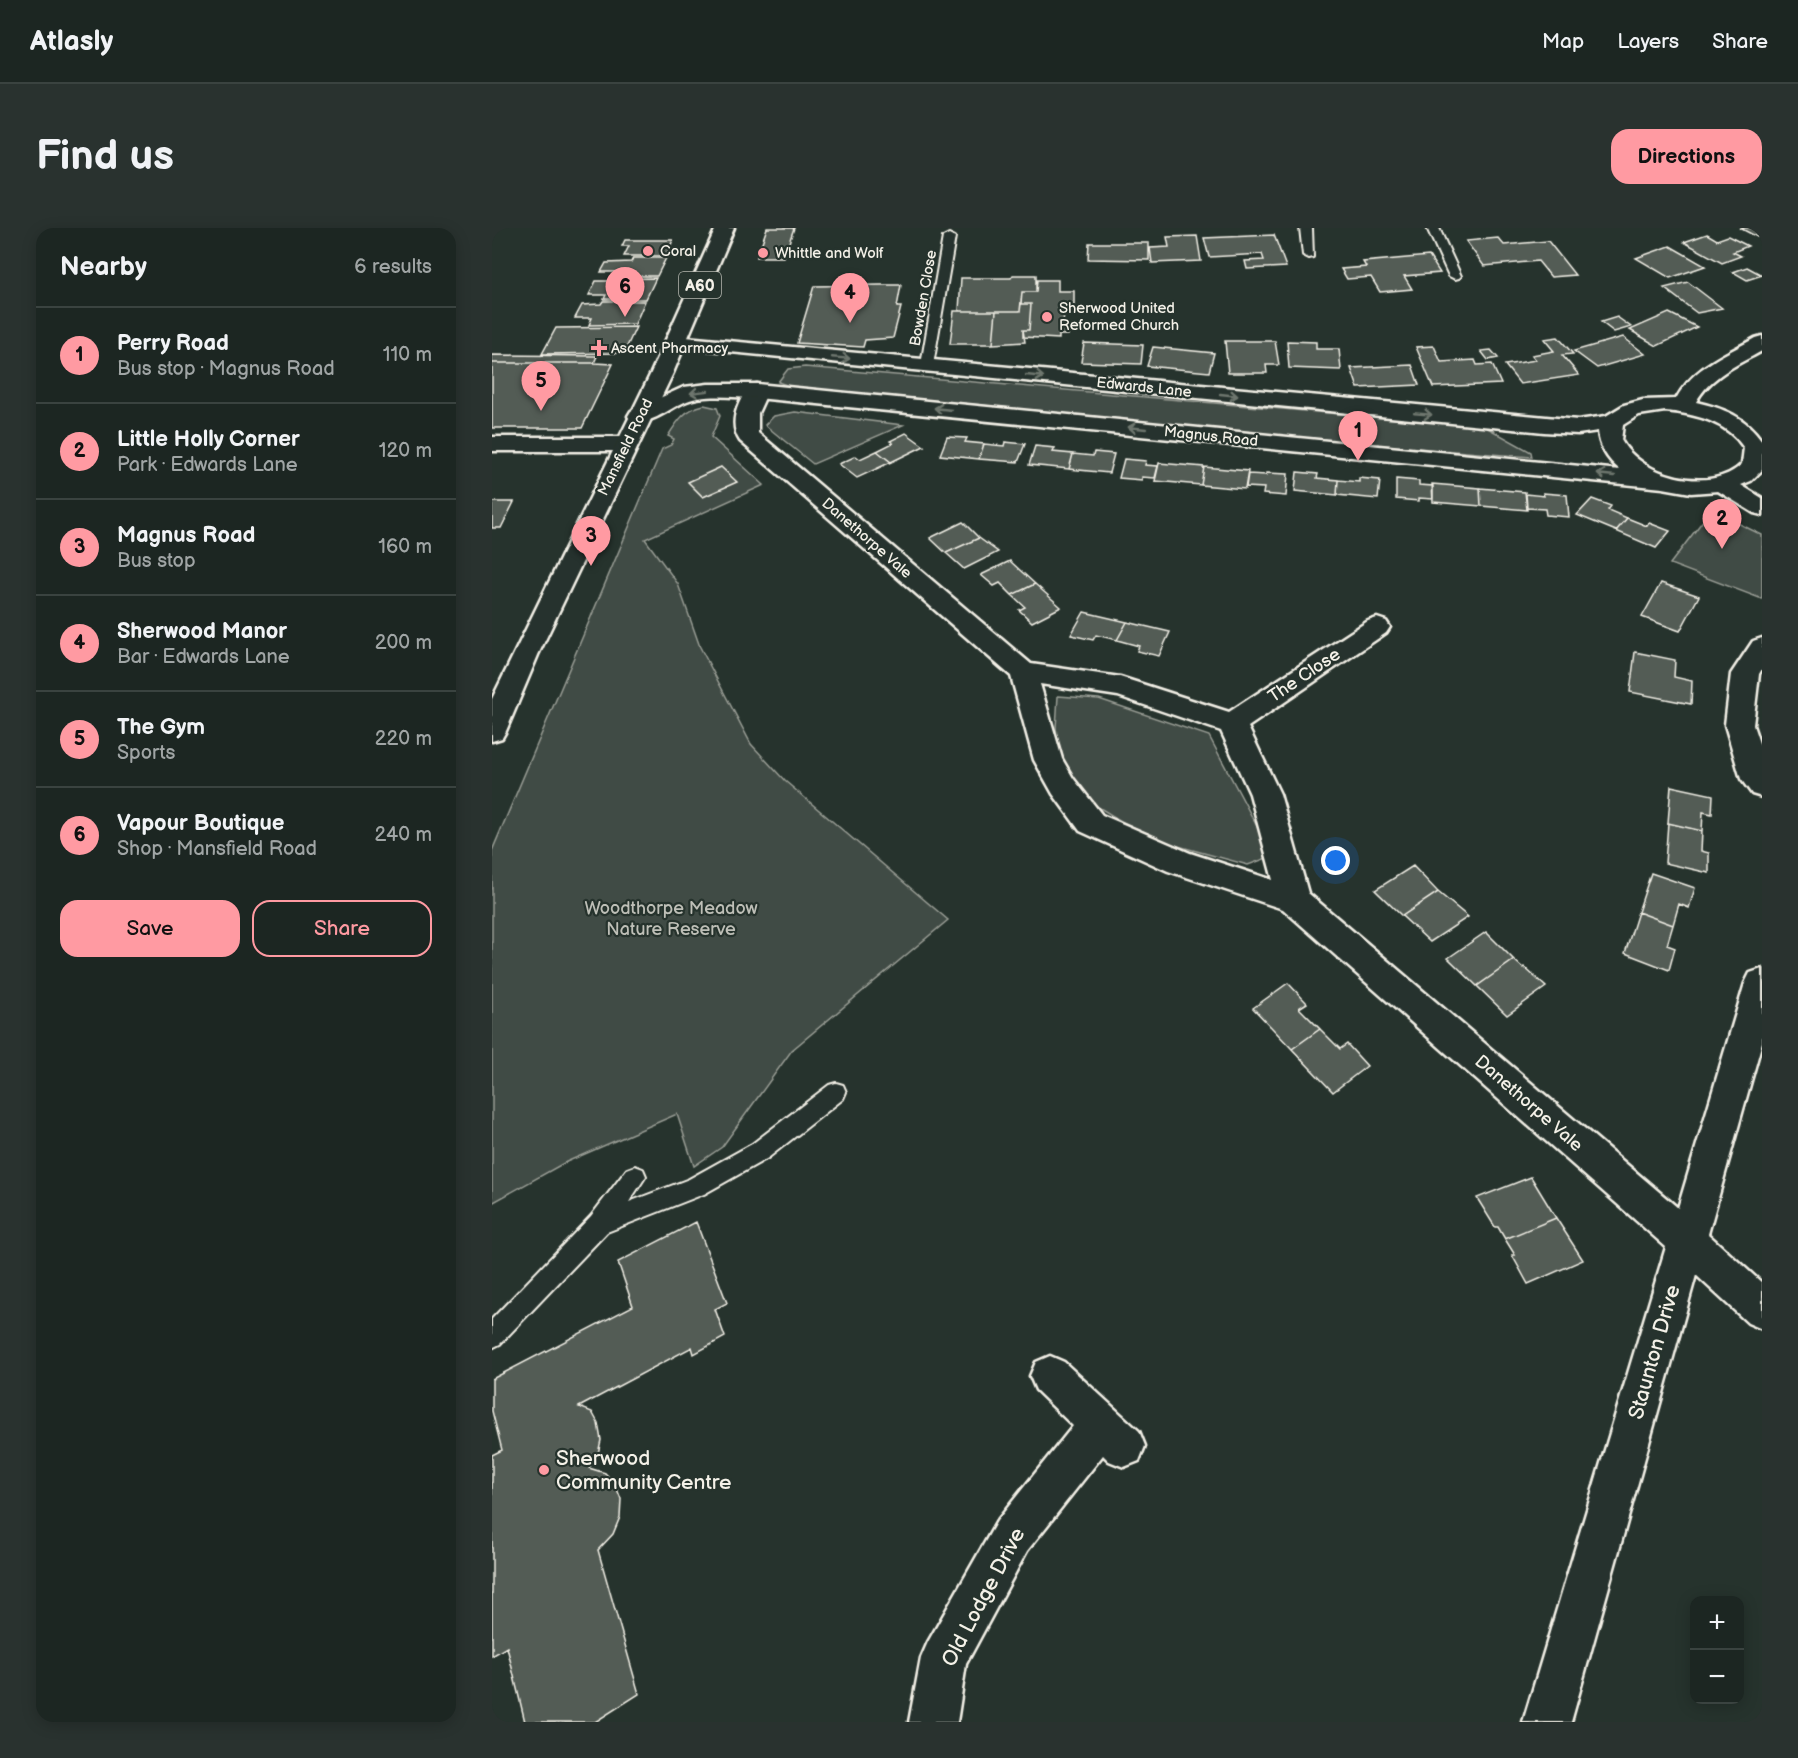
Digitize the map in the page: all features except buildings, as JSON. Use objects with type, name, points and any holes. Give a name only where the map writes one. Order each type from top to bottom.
[{"type":"main road","name":"Mansfield Road","points":[[496,715],[675,342],[725,228]]},
{"type":"main road","name":"Edwards Lane","points":[[675,342],[1544,425],[1578,427],[1613,422]]},
{"type":"main road","name":"Magnus Road","points":[[675,342],[721,367],[757,391]]},
{"type":"main road","points":[[1683,406],[1694,385],[1706,374],[1762,342]]},
{"type":"main road","name":"Danethorpe Vale","points":[[783,353],[757,391],[745,422],[744,429],[748,436],[1023,672],[1048,760],[1063,786],[1091,823],[1179,862],[1294,900],[1687,1241],[1762,1309]]},
{"type":"main road","name":"Magnus Road","points":[[639,416],[684,394],[708,391],[757,391],[1704,486],[1722,484]]},
{"type":"main road","points":[[1664,481],[1644,473],[1625,461],[1616,451],[1609,437],[1613,422],[1628,410],[1648,405],[1683,406],[1708,411],[1737,427],[1758,449],[1753,466],[1741,478],[1722,484]]},
{"type":"main road","points":[[492,444],[626,444]]},
{"type":"main road","points":[[1722,484],[1762,508]]},
{"type":"main road","name":"The Close","points":[[1232,724],[1377,627]]},
{"type":"main road","points":[[1762,647],[1745,674],[1739,725],[1756,779],[1762,786]]},
{"type":"main road","points":[[1023,672],[1120,687],[1232,724],[1265,794],[1294,900]]},
{"type":"main road","name":"Staunton Drive","points":[[1547,1722],[1762,983]]},
{"type":"main road","name":"Old Lodge Drive","points":[[933,1722],[944,1658],[1006,1546],[1112,1436],[1050,1376]]},
{"type":"lane","points":[[1306,228],[1309,255]]},
{"type":"lane","points":[[1433,228],[1455,276]]},
{"type":"lane","name":"Bowden Close","points":[[927,365],[949,237]]},
{"type":"lane","points":[[599,1224],[696,1187],[714,1177],[760,1151],[836,1092]]},
{"type":"lane","points":[[492,1336],[599,1224],[635,1176]]},
{"type":"green space","points":[[805,367],[1486,427],[1531,452],[1532,457],[1347,442],[792,387],[778,382],[788,369]]},
{"type":"green space","name":"Woodthorpe Meadow Nature Reserve","points":[[704,405],[717,408],[720,416],[711,437],[764,485],[645,539],[678,584],[700,647],[751,744],[785,781],[948,920],[792,1050],[722,1147],[694,1166],[677,1114],[564,1163],[492,1203],[492,851],[662,449],[671,445],[674,439],[668,436],[683,416],[692,409]]},
{"type":"green space","points":[[795,412],[903,425],[813,464],[765,425],[774,416]]},
{"type":"green space","points":[[1711,510],[1762,535],[1762,599],[1670,564]]},
{"type":"green space","points":[[1058,696],[1099,699],[1209,736],[1261,834],[1267,858],[1248,865],[1167,843],[1121,821],[1087,800],[1061,764],[1056,728]]},
{"type":"place","name":"Coral","points":[[648,251]]},
{"type":"place","name":"Whittle and Wolf","points":[[763,253]]},
{"type":"place","name":"Vapour Boutique","points":[[625,317]]},
{"type":"place","name":"Sherwood United Reformed Church","points":[[1047,317]]},
{"type":"place","name":"Sherwood Manor","points":[[850,323]]},
{"type":"place","name":"Ascent Pharmacy","points":[[599,348]]},
{"type":"place","name":"The Gym","points":[[541,411]]},
{"type":"place","name":"Perry Road","points":[[1358,461]]},
{"type":"place","name":"Little Holly Corner","points":[[1722,549]]},
{"type":"place","name":"Magnus Road","points":[[591,566]]},
{"type":"place","name":"Sherwood Community Centre","points":[[544,1470]]}]
